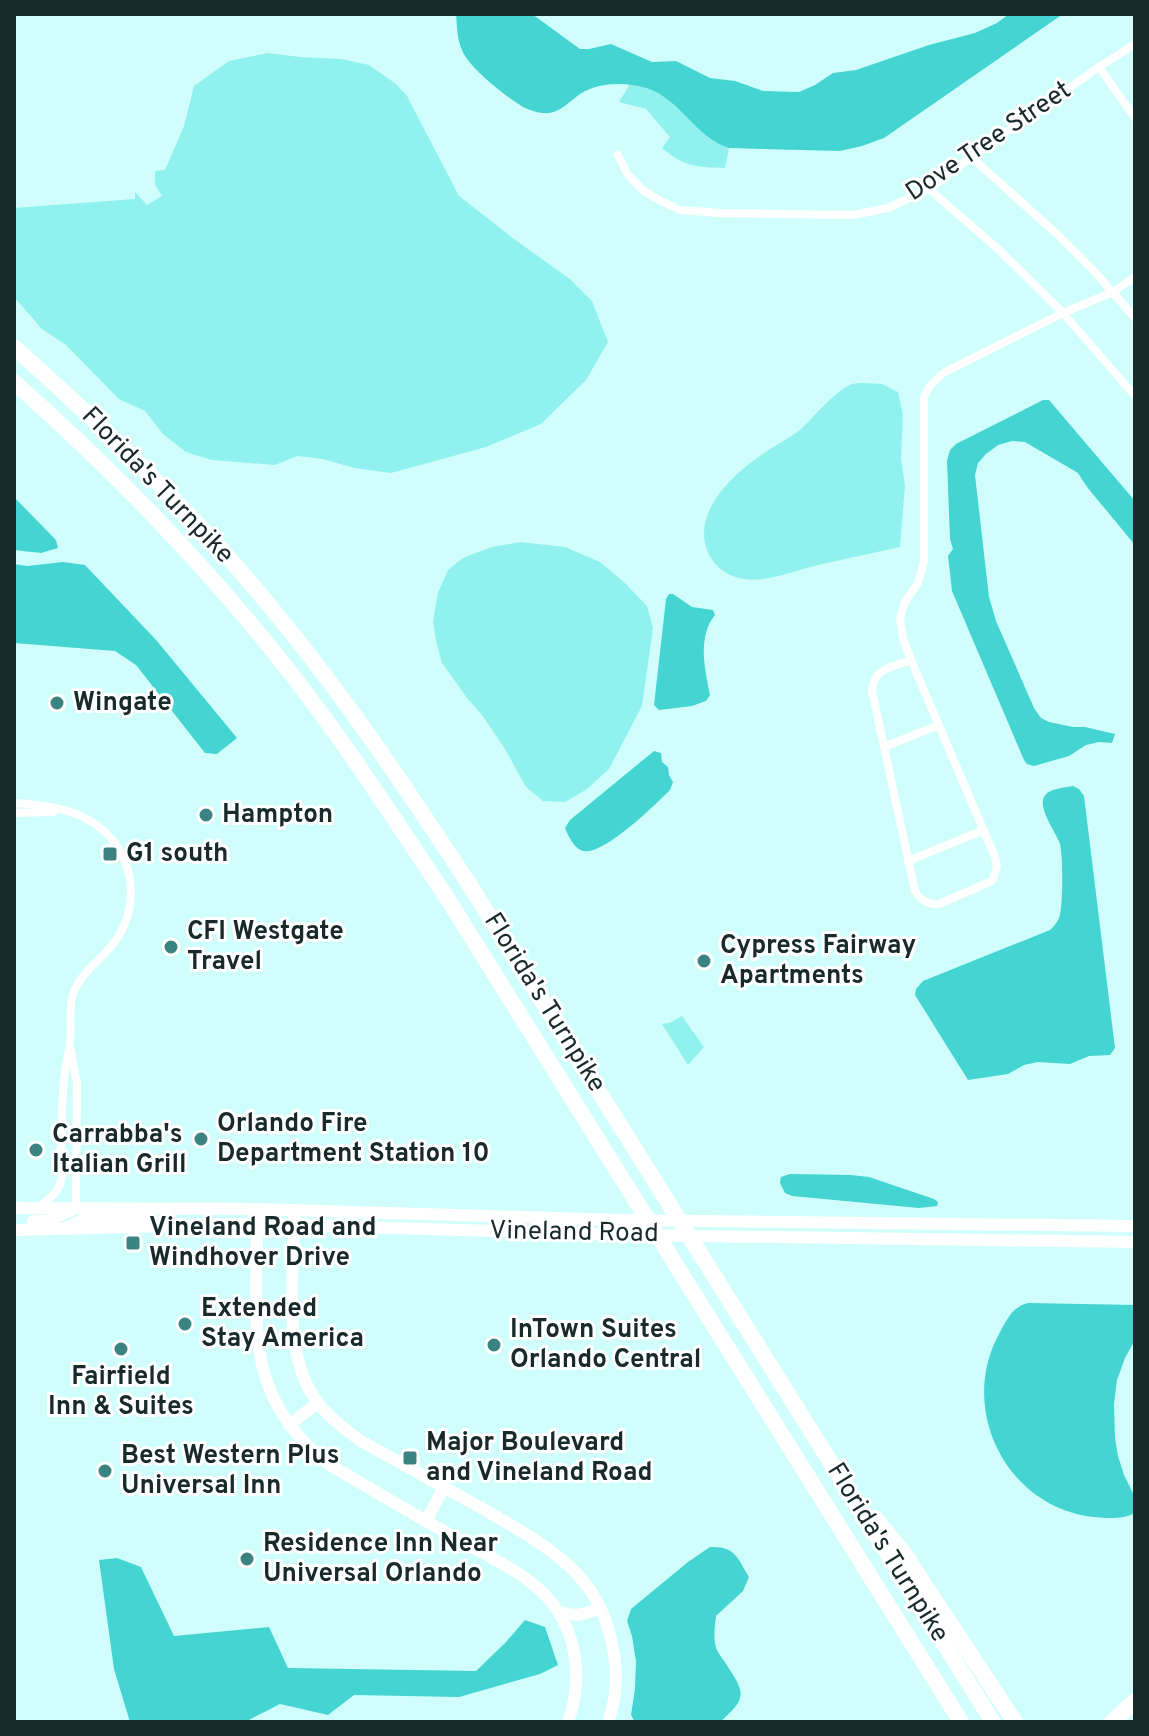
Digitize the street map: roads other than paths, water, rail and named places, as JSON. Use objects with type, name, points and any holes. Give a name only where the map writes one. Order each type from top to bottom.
[{"type":"highway","name":"Florida's Turnpike","points":[[14,347],[82,407],[222,550],[283,621],[350,709],[469,884],[993,1722]]},
{"type":"highway","name":"Florida's Turnpike","points":[[14,382],[64,426],[203,567],[329,724],[447,898],[961,1722]]},
{"type":"highway","points":[[838,1474],[903,1552],[1015,1722]]},
{"type":"highway","points":[[1112,1722],[1135,1701]]},
{"type":"street","name":"Dove Tree Street","points":[[618,155],[628,175],[644,191],[680,210],[853,215],[888,208],[929,189],[1135,44]]},
{"type":"street","points":[[1099,67],[1135,118]]},
{"type":"street","points":[[971,157],[1057,234],[1135,318]]},
{"type":"street","points":[[929,189],[999,250],[1063,313],[1135,396]]},
{"type":"street","points":[[911,660],[883,671],[873,681],[872,691],[915,891],[918,897],[932,905],[992,881],[997,867],[903,639],[902,610],[918,583],[924,561],[924,397],[943,373],[1063,313],[1113,292],[1135,277]]},
{"type":"street","points":[[884,747],[939,725]]},
{"type":"street","points":[[14,803],[66,811],[91,821],[112,839],[127,864],[131,890],[128,916],[120,934],[110,949],[85,973],[74,993],[70,1043],[62,1084],[61,1183],[51,1198],[37,1208]]},
{"type":"street","points":[[14,813],[66,811]]},
{"type":"street","points":[[908,861],[984,830]]},
{"type":"street","points":[[14,1222],[48,1221],[76,1209],[77,1084],[70,1043]]},
{"type":"street","points":[[62,1084],[77,1084]]},
{"type":"street","name":"Vineland Road","points":[[14,1208],[257,1209],[620,1220],[1135,1226]]},
{"type":"street","points":[[64,1230],[87,1218],[137,1217],[186,1208]]},
{"type":"street","points":[[257,1209],[256,1319],[263,1373],[274,1401],[308,1449],[330,1465],[542,1591],[559,1612],[572,1640],[577,1672],[574,1707],[568,1722]]},
{"type":"street","points":[[294,1210],[293,1329],[305,1382],[318,1403],[361,1441],[528,1536],[559,1556],[578,1575],[595,1597],[613,1651],[616,1681],[608,1722]]},
{"type":"street","name":"Vineland Road","points":[[14,1230],[257,1224],[628,1235],[1135,1242]]},
{"type":"street","points":[[1007,1240],[1008,1225]]},
{"type":"street","points":[[1070,1241],[1071,1225]]},
{"type":"street","points":[[289,1425],[318,1403]]},
{"type":"street","points":[[426,1521],[444,1487]]},
{"type":"street","points":[[559,1612],[574,1616],[599,1608]]},
{"type":"place","name":"Wingate","points":[[57,703]]},
{"type":"place","name":"Hampton","points":[[206,815]]},
{"type":"place","name":"G1 south","points":[[110,854]]},
{"type":"place","name":"CFI Westgate Travel","points":[[171,947]]},
{"type":"place","name":"Cypress Fairway Apartments","points":[[704,961]]},
{"type":"place","name":"Orlando Fire Department Station 10","points":[[201,1139]]},
{"type":"place","name":"Carrabba's Italian Grill","points":[[36,1150]]},
{"type":"place","name":"Vineland Road and Windhover Drive","points":[[133,1243]]},
{"type":"place","name":"Extended Stay America","points":[[185,1324]]},
{"type":"place","name":"InTown Suites Orlando Central","points":[[494,1345]]},
{"type":"place","name":"Fairfield Inn & Suites","points":[[121,1349]]},
{"type":"place","name":"Major Boulevard and Vineland Road","points":[[410,1458]]},
{"type":"place","name":"Best Western Plus Universal Inn","points":[[105,1471]]},
{"type":"place","name":"Residence Inn Near Universal Orlando","points":[[247,1559]]}]
